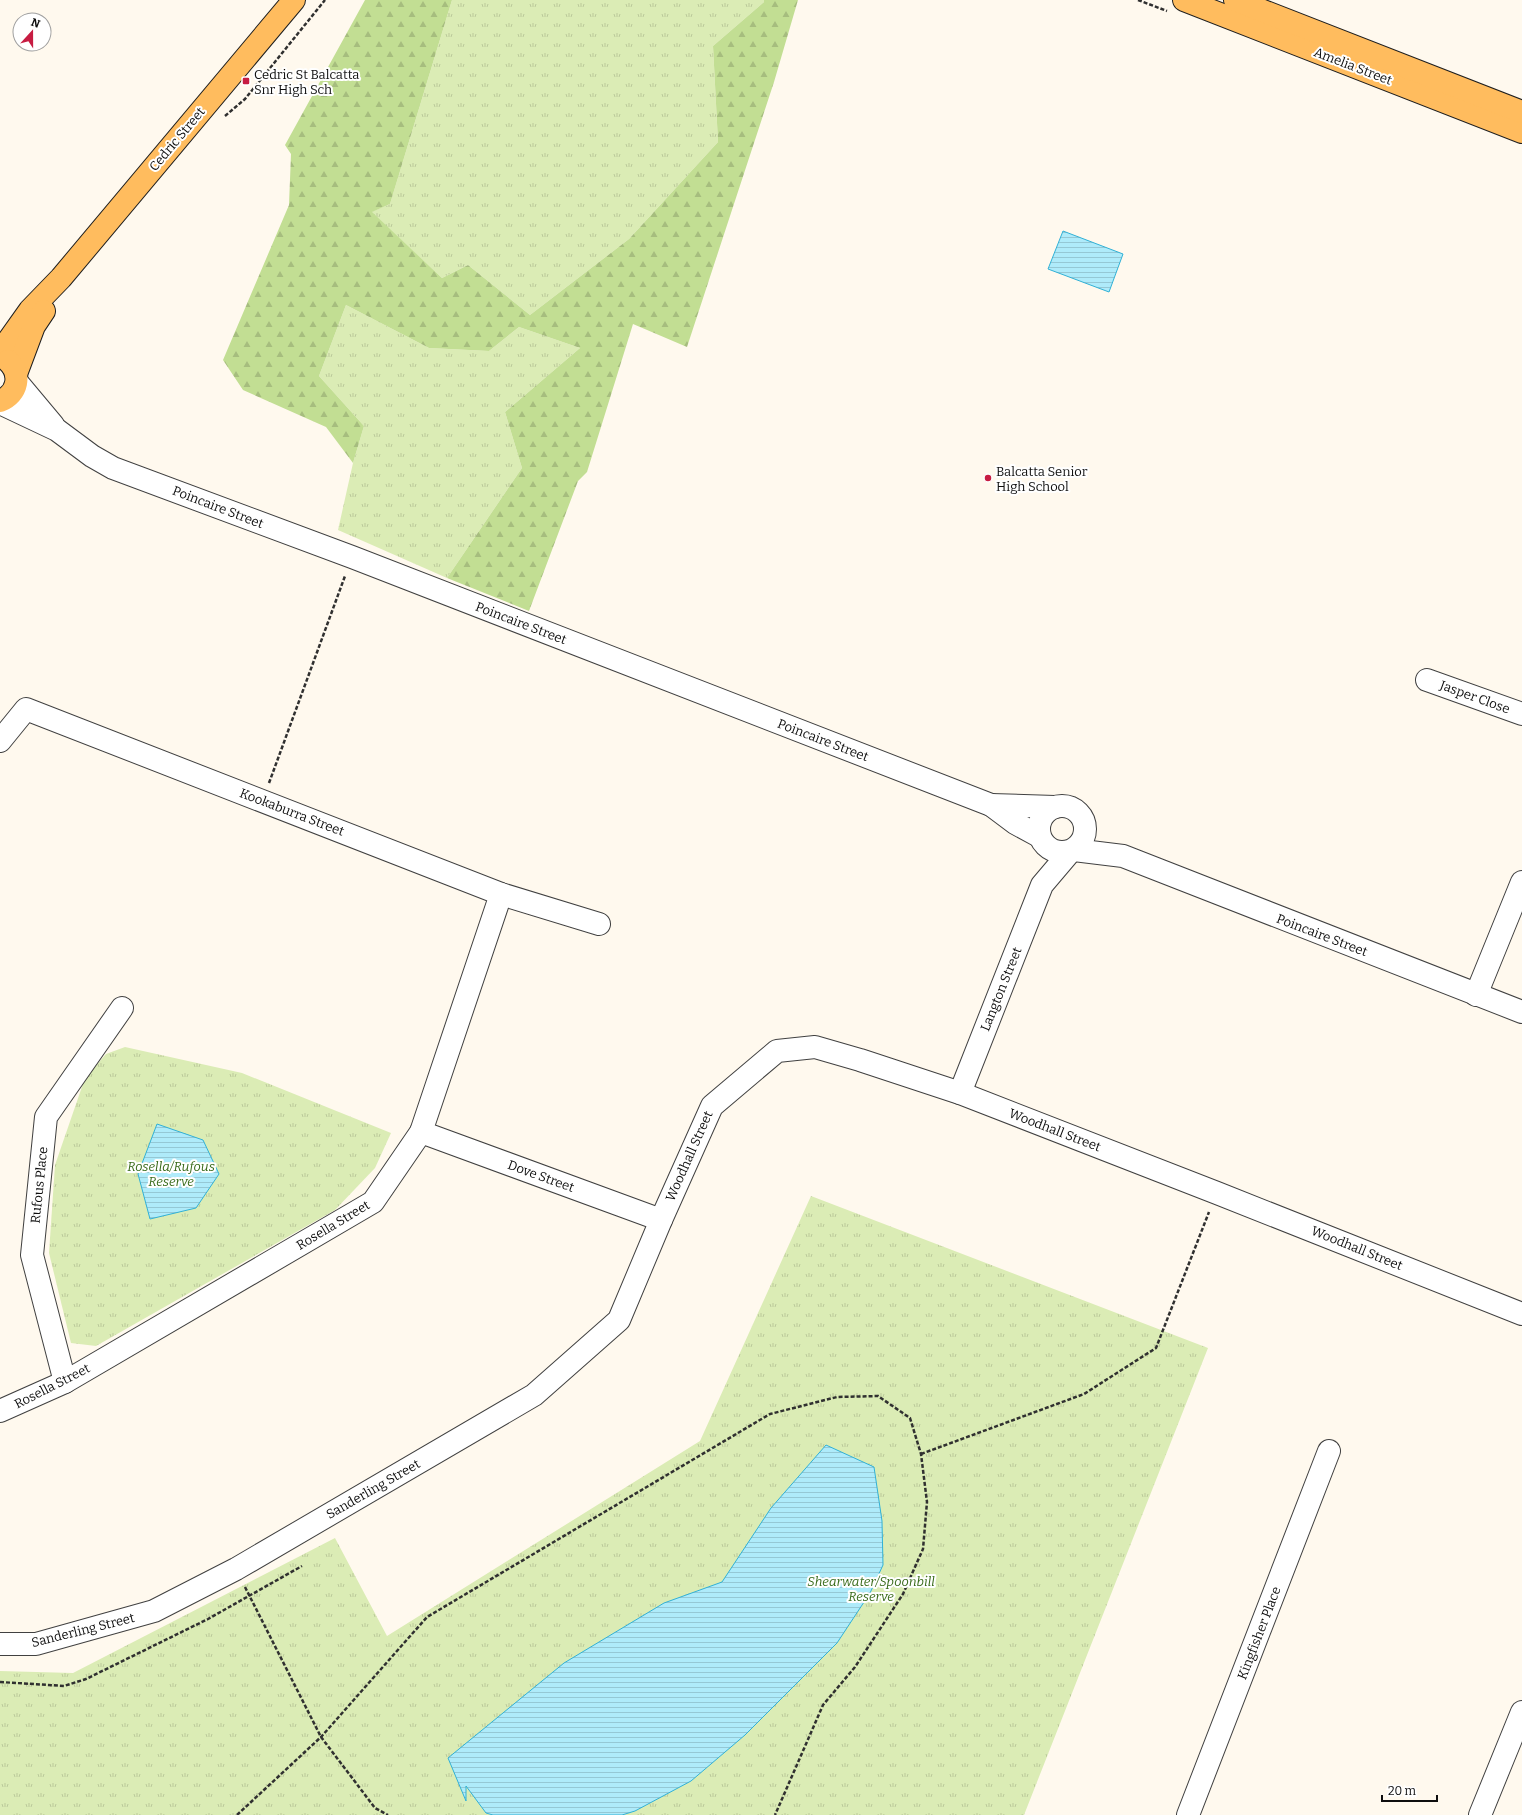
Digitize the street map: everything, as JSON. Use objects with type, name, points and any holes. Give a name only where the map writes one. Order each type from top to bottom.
[{"type":"main road","name":"Cedric Street","points":[[0,350],[35,304],[61,278],[294,0]]},
{"type":"main road","name":"Amelia Street","points":[[1184,0],[1522,132]]},
{"type":"main road","name":"Amelia Street","points":[[1234,0],[1522,112]]},
{"type":"main road","name":"Cedric Street","points":[[0,402],[10,395],[15,389],[17,378],[34,326],[61,278]]},
{"type":"main road","points":[[0,357],[9,362],[17,378]]},
{"type":"street","name":"Poincaire Street","points":[[17,378],[58,430]]},
{"type":"street","name":"Poincaire Street","points":[[0,402],[58,430],[92,456],[113,468],[352,558],[991,805],[1041,840]]},
{"type":"street","name":"Jasper Close","points":[[1427,680],[1522,714]]},
{"type":"street","name":"Kookaburra Street","points":[[0,741],[26,709],[501,894],[599,924]]},
{"type":"street","name":"Poincaire Street","points":[[991,805],[1055,807]]},
{"type":"street","points":[[1067,806],[1074,809],[1080,814],[1085,824],[1084,837],[1080,844],[1072,851],[1056,852],[1041,840],[1038,827],[1041,818],[1047,811],[1055,807],[1067,806]]},
{"type":"street","name":"Poincaire Street","points":[[1085,824],[1123,856]]},
{"type":"street","name":"Langton Street","points":[[1041,840],[1042,885]]},
{"type":"street","name":"Poincaire Street","points":[[1072,851],[1123,856],[1522,1012]]},
{"type":"street","name":"Langton Street","points":[[960,1093],[1042,885],[1072,851]]},
{"type":"street","points":[[1476,994],[1522,882]]},
{"type":"street","name":"Rosella Street","points":[[0,1411],[65,1382],[373,1202],[421,1132],[501,894]]},
{"type":"street","name":"Rufous Place","points":[[65,1382],[32,1255],[46,1118],[122,1008]]},
{"type":"street","name":"Woodhall Street","points":[[661,1220],[712,1106],[777,1052],[815,1047],[860,1060],[960,1093],[1217,1192],[1522,1314]]},
{"type":"street","name":"Dove Street","points":[[421,1132],[661,1220]]},
{"type":"street","name":"Sanderling Street","points":[[0,1644],[36,1644],[154,1611],[236,1569],[534,1395],[619,1320],[661,1220]]},
{"type":"street","name":"Kingfisher Place","points":[[1188,1815],[1329,1451]]},
{"type":"street","points":[[1480,1815],[1522,1712]]},
{"type":"path","points":[[262,800],[352,558]]},
{"type":"path","points":[[921,1454],[1084,1394],[1156,1348],[1217,1192]]},
{"type":"path","points":[[237,1815],[321,1737],[427,1616],[770,1414],[837,1397],[878,1396],[910,1418],[921,1454],[927,1502],[923,1549],[903,1594],[855,1667],[823,1705],[775,1815]]},
{"type":"path","points":[[0,1682],[64,1686],[86,1679],[208,1619],[302,1566]]},
{"type":"path","points":[[236,1569],[321,1737],[375,1808],[388,1815]]},
{"type":"green space","points":[[365,0],[452,0],[390,204],[372,212],[442,278],[468,265],[530,315],[629,239],[718,142],[713,46],[764,2],[764,0],[798,0],[774,82],[687,347],[633,324],[587,472],[578,481],[529,611],[447,578],[522,468],[505,412],[580,348],[519,327],[489,351],[429,348],[346,305],[319,376],[364,426],[353,463],[326,427],[243,390],[223,360],[289,205],[291,154],[285,145]]},
{"type":"green space","points":[[452,0],[764,0],[764,2],[713,46],[718,142],[629,239],[530,315],[468,265],[442,278],[371,212],[390,204]]},
{"type":"green space","points":[[346,305],[429,348],[489,351],[519,327],[580,348],[505,412],[522,468],[447,578],[338,530],[353,463],[364,426],[319,376]]},
{"type":"green space","name":"Rosella/Rufous Reserve","points":[[125,1047],[242,1073],[391,1133],[375,1168],[335,1210],[96,1346],[71,1343],[49,1253],[55,1165],[85,1078],[106,1054]]},
{"type":"green space","name":"Shearwater/Spoonbill Reserve","points":[[811,1196],[1208,1348],[1024,1815],[0,1815],[0,1671],[73,1673],[335,1538],[387,1636],[700,1441]]},
{"type":"water","points":[[1063,231],[1123,254],[1109,292],[1048,269]]},
{"type":"water","points":[[157,1124],[203,1140],[219,1174],[196,1208],[150,1219],[138,1174]]},
{"type":"water","points":[[826,1445],[874,1467],[882,1521],[883,1565],[870,1593],[837,1643],[745,1735],[691,1781],[635,1811],[622,1815],[493,1815],[486,1813],[466,1786],[466,1801],[448,1758],[564,1663],[664,1603],[722,1582],[771,1508]]},
{"type":"place","name":"Cedric St Balcatta Snr High Sch","points":[[246,81]]},
{"type":"place","name":"Balcatta Senior High School","points":[[988,478]]}]
